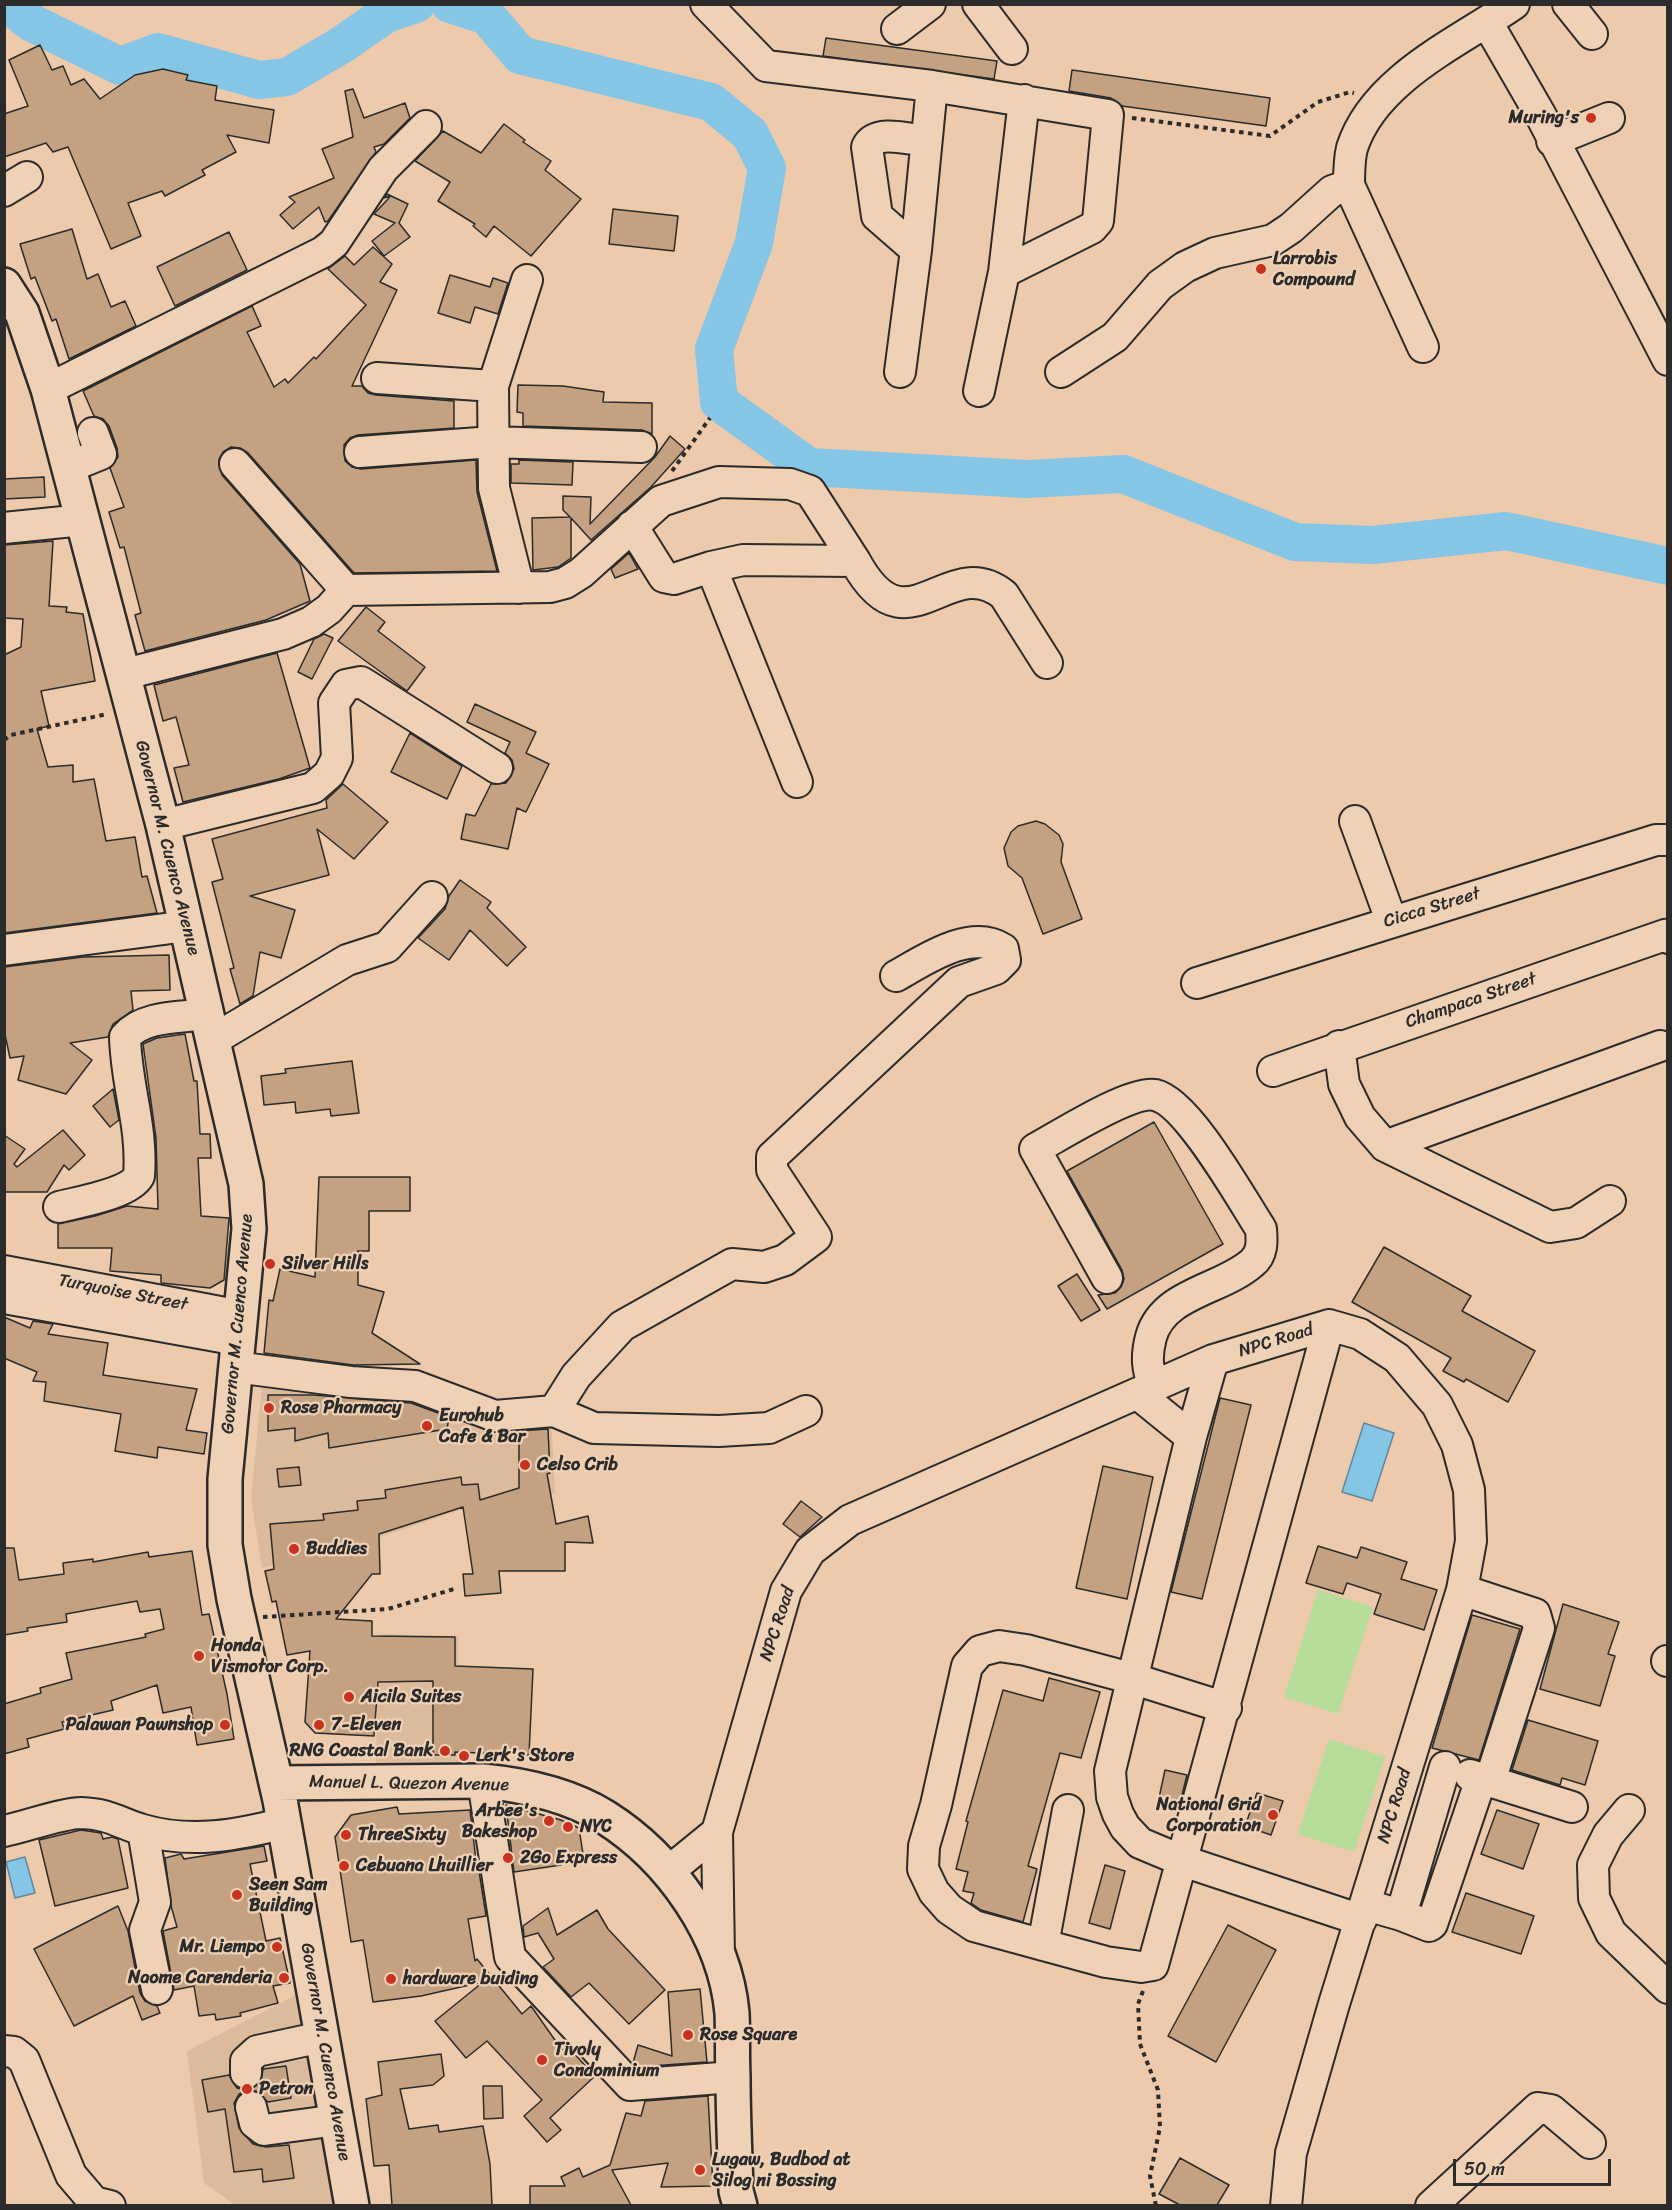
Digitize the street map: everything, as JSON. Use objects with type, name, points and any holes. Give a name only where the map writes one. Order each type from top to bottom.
[{"type":"main road","name":"Governor M. Cuenco Avenue","points":[[5,285],[22,313],[48,389],[163,825],[246,1184],[249,1229],[224,1511],[225,1545],[238,1618],[285,1823],[352,2205]]},
{"type":"main road","name":"Manuel L. Quezon Avenue","points":[[277,1783],[483,1781],[516,1785],[557,1796],[604,1817],[668,1872],[694,1908],[719,1958],[732,2012],[736,2191],[740,2205]]},
{"type":"street","points":[[706,4],[766,66],[932,86],[1108,115],[1098,221],[1092,228],[1004,272]]},
{"type":"street","points":[[897,29],[930,4]]},
{"type":"street","points":[[978,4],[1012,49]]},
{"type":"street","points":[[1423,347],[1350,185],[1353,148],[1380,103],[1410,71],[1488,24],[1514,4]]},
{"type":"street","points":[[1568,4],[1592,34]]},
{"type":"street","points":[[1488,24],[1540,114],[1552,141],[1668,360]]},
{"type":"street","points":[[900,372],[916,250],[932,86]]},
{"type":"street","points":[[979,391],[1004,272],[1024,100]]},
{"type":"street","points":[[1552,141],[1609,118]]},
{"type":"street","points":[[48,389],[323,252],[334,243],[383,169],[426,126]]},
{"type":"street","points":[[916,250],[876,216],[867,147],[870,140],[880,137],[925,141]]},
{"type":"street","points":[[1060,372],[1115,337],[1160,285],[1185,267],[1215,253],[1272,240],[1292,228],[1332,191],[1350,185]]},
{"type":"street","points":[[519,588],[494,488],[493,386],[527,280]]},
{"type":"street","points":[[377,378],[493,386]]},
{"type":"street","points":[[69,468],[101,454],[93,433]]},
{"type":"street","points":[[360,452],[492,442],[641,447]]},
{"type":"street","points":[[235,464],[345,590]]},
{"type":"street","points":[[124,674],[283,634],[311,622],[329,609],[345,590],[519,588],[550,587],[566,583],[581,573],[661,501],[719,483],[800,486],[810,490],[874,592],[897,601],[920,600],[969,582],[994,588],[1004,596],[1047,663]]},
{"type":"street","points":[[4,528],[83,520]]},
{"type":"street","points":[[632,526],[664,577],[674,579],[743,560],[855,561]]},
{"type":"street","points":[[711,567],[797,782]]},
{"type":"street","points":[[163,825],[313,788],[329,774],[337,758],[334,703],[346,686],[361,682],[497,768]]},
{"type":"street","points":[[1355,821],[1391,920]]},
{"type":"street","name":"Cicca Street","points":[[1197,982],[1391,920],[1656,840],[1668,840]]},
{"type":"street","points":[[59,1207],[109,1194],[135,1183],[139,1176],[139,1130],[125,1056],[125,1037],[134,1027],[148,1022],[210,1027],[347,960],[387,947],[432,897]]},
{"type":"street","points":[[4,950],[187,926]]},
{"type":"street","name":"Champaca Street","points":[[1273,1071],[1339,1046],[1665,935],[1668,938]]},
{"type":"street","points":[[806,1411],[769,1428],[719,1431],[594,1428],[554,1411],[576,1376],[622,1326],[732,1264],[764,1267],[785,1260],[816,1237],[772,1170],[772,1157],[959,982],[996,969],[1005,960],[1003,949],[984,942],[945,949],[896,976]]},
{"type":"street","points":[[1339,1046],[1344,1084],[1359,1117],[1385,1146],[1550,1227],[1576,1223],[1610,1202]]},
{"type":"street","points":[[1385,1146],[1660,1046]]},
{"type":"street","points":[[1107,1278],[1035,1149],[1109,1108],[1135,1098],[1154,1094],[1174,1104],[1208,1146],[1261,1229],[1263,1245],[1254,1263],[1170,1308],[1155,1324],[1147,1353],[1149,1372],[1146,1390],[1191,1437]]},
{"type":"street","name":"Turquoise Street","points":[[4,1271],[52,1293],[238,1341],[351,1382],[415,1386],[495,1416],[554,1411]]},
{"type":"street","name":"Turquoise Street","points":[[4,1298],[52,1293]]},
{"type":"street","points":[[1226,1708],[1134,1678],[1026,1650],[999,1646],[980,1651],[967,1666],[936,1805],[924,1846],[923,1869],[934,1892],[949,1909],[974,1926],[1106,1962],[1141,1967],[1153,1965],[1184,1861],[1226,1708],[1329,1325]]},
{"type":"street","name":"NPC Road","points":[[719,1958],[717,1832],[786,1591],[810,1551],[850,1520],[1213,1360],[1329,1325],[1359,1334],[1398,1358],[1437,1405],[1457,1445],[1469,1490],[1471,1541],[1462,1590],[1334,2004],[1292,2153],[1286,2205]]},
{"type":"street","points":[[1213,1360],[1191,1437],[1110,1771],[1112,1797],[1125,1827],[1140,1843],[1184,1861],[1364,1913],[1401,1915],[1429,1926],[1432,1924],[1486,1780],[1539,1628],[1534,1614],[1462,1590]]},
{"type":"street","points":[[1410,1757],[1572,1807]]},
{"type":"street","points":[[1401,1915],[1445,1767]]},
{"type":"street","points":[[483,1781],[510,1958],[630,2085],[733,2077]]},
{"type":"street","points":[[1043,1945],[1068,1810]]},
{"type":"street","points":[[1629,1810],[1608,1835],[1593,1865],[1594,1898],[1611,1933],[1668,1988]]},
{"type":"street","points":[[4,1831],[77,1813],[114,1817],[143,1830],[205,1839],[245,1833],[285,1823]]},
{"type":"street","points":[[143,1830],[155,1902],[145,1930],[157,1989]]},
{"type":"street","points":[[668,1872],[717,1832]]},
{"type":"street","points":[[246,2073],[246,2061],[258,2051],[322,2037]]},
{"type":"street","points":[[4,2051],[14,2052],[24,2060],[71,2175],[94,2202],[110,2205]]},
{"type":"street","points":[[251,2107],[255,2123],[264,2130],[337,2120]]},
{"type":"street","points":[[1431,2205],[1538,2108],[1551,2110],[1590,2143]]},
{"type":"path","points":[[1108,115],[1270,136],[1318,102],[1350,92],[1380,103]]},
{"type":"path","points":[[661,501],[667,478],[710,418]]},
{"type":"path","points":[[4,740],[11,735],[132,708]]},
{"type":"path","points":[[238,1618],[388,1610],[454,1589]]},
{"type":"path","points":[[1153,1965],[1138,2004],[1140,2044],[1158,2090],[1160,2127],[1150,2176],[1156,2205]]},
{"type":"shaded area","points":[[262,1385],[551,1414],[555,1493],[484,1502],[350,1547],[262,1568],[251,1498]]},
{"type":"shaded area","points":[[379,1634],[458,1636],[458,1764],[376,1763]]},
{"type":"shaded area","points":[[298,1994],[336,2205],[235,2205],[204,2183],[187,2051]]},
{"type":"green space","points":[[1318,1590],[1373,1607],[1338,1714],[1284,1697]]},
{"type":"green space","points":[[1329,1739],[1385,1757],[1354,1852],[1298,1834]]},
{"type":"water","points":[[1364,1423],[1394,1433],[1372,1501],[1342,1492]]},
{"type":"water","points":[[25,1857],[35,1893],[15,1898],[6,1862]]},
{"type":"building","points":[[826,38],[997,61],[994,79],[823,56]]},
{"type":"building","points":[[40,45],[52,70],[63,66],[71,85],[84,79],[100,99],[135,75],[163,69],[188,75],[186,80],[217,86],[215,100],[274,110],[269,143],[227,135],[236,152],[202,170],[205,175],[165,196],[162,191],[128,203],[141,236],[111,249],[68,147],[53,152],[46,143],[4,157],[4,114],[28,106],[9,60]]},
{"type":"building","points":[[1072,70],[1270,98],[1266,126],[1122,106],[1111,98],[1069,91]]},
{"type":"building","points":[[353,89],[364,118],[405,103],[410,118],[384,144],[374,147],[376,152],[328,221],[325,222],[319,207],[293,229],[280,215],[295,202],[289,197],[334,178],[322,149],[353,137],[345,91]]},
{"type":"building","points":[[504,124],[525,140],[523,142],[551,161],[545,170],[581,199],[531,256],[494,226],[486,237],[473,226],[475,224],[438,201],[450,182],[415,161],[443,131],[481,153]]},
{"type":"building","points":[[387,194],[408,204],[399,223],[410,237],[384,256],[372,241],[395,223],[374,214],[390,196],[384,198]]},
{"type":"building","points":[[613,209],[678,216],[674,251],[609,244]]},
{"type":"building","points":[[72,229],[87,279],[98,274],[111,307],[125,301],[136,326],[69,359],[56,319],[52,321],[35,277],[31,279],[20,244]]},
{"type":"building","points":[[229,232],[247,270],[175,306],[157,267]]},
{"type":"building","points":[[373,247],[392,264],[380,282],[397,290],[352,386],[362,386],[368,393],[376,395],[454,401],[454,428],[358,435],[350,438],[344,445],[345,461],[352,467],[361,469],[476,460],[477,492],[497,571],[354,573],[248,453],[240,448],[231,447],[223,452],[219,459],[222,475],[300,564],[310,601],[266,620],[145,651],[135,615],[141,613],[124,547],[120,548],[109,512],[124,507],[110,468],[118,457],[117,448],[109,426],[103,419],[94,416],[83,391],[252,306],[261,326],[247,332],[274,387],[285,379],[288,383],[314,357],[316,359],[366,305],[328,269],[345,256],[354,265]]},
{"type":"building","points":[[450,275],[490,287],[493,278],[508,283],[498,314],[475,307],[470,323],[438,313]]},
{"type":"building","points":[[518,385],[563,386],[604,392],[603,402],[652,403],[652,434],[642,430],[523,426],[523,413],[517,412]]},
{"type":"building","points":[[670,436],[685,449],[651,487],[591,540],[571,518],[571,558],[558,567],[533,570],[532,518],[570,517],[563,510],[563,496],[591,497],[590,524],[655,457]]},
{"type":"building","points":[[519,460],[573,462],[572,485],[511,483],[511,464],[519,464]]},
{"type":"building","points":[[44,477],[45,497],[4,499],[4,479]]},
{"type":"building","points":[[53,541],[49,606],[67,607],[66,612],[83,614],[95,681],[41,691],[49,726],[37,729],[48,767],[73,765],[73,782],[94,779],[106,841],[135,837],[142,877],[147,876],[157,913],[4,933],[4,655],[21,647],[23,619],[4,618],[4,545]]},
{"type":"building","points":[[629,553],[638,569],[615,578],[611,569]]},
{"type":"building","points":[[366,607],[385,622],[378,631],[425,667],[407,691],[338,641]]},
{"type":"building","points":[[324,634],[333,638],[312,679],[298,672],[314,639]]},
{"type":"building","points":[[277,653],[310,768],[279,779],[183,802],[174,768],[189,765],[176,717],[163,721],[154,685]]},
{"type":"building","points":[[475,704],[536,732],[526,753],[549,764],[526,812],[517,808],[508,849],[461,839],[466,814],[475,816],[491,784],[506,783],[514,769],[512,760],[505,753],[510,742],[467,722]]},
{"type":"building","points":[[410,733],[462,766],[447,799],[391,772]]},
{"type":"building","points":[[343,784],[388,822],[354,859],[317,829],[329,875],[250,896],[295,910],[281,958],[260,952],[253,996],[240,1004],[230,969],[234,968],[212,882],[223,879],[212,839],[327,808],[326,800]]},
{"type":"building","points":[[1036,821],[1045,824],[1059,835],[1063,844],[1061,862],[1082,919],[1043,934],[1022,878],[1008,866],[1004,848],[1011,832],[1018,826]]},
{"type":"building","points":[[460,880],[491,902],[487,908],[526,947],[507,966],[470,930],[449,960],[418,938],[445,909],[449,896]]},
{"type":"building","points":[[169,955],[170,990],[131,991],[133,1010],[113,1024],[108,1037],[70,1043],[92,1060],[66,1094],[18,1080],[24,1056],[10,1058],[4,1030],[4,967],[83,957]]},
{"type":"building","points":[[185,1034],[194,1081],[197,1081],[200,1134],[210,1134],[211,1158],[198,1158],[201,1216],[229,1218],[224,1280],[210,1288],[161,1283],[161,1275],[110,1271],[112,1248],[58,1248],[58,1224],[127,1206],[158,1209],[156,1138],[143,1044],[157,1038]]},
{"type":"building","points":[[352,1061],[359,1113],[331,1116],[330,1109],[296,1113],[295,1102],[264,1105],[261,1076],[286,1073],[285,1069]]},
{"type":"building","points":[[113,1089],[119,1120],[110,1127],[93,1106]]},
{"type":"building","points":[[1154,1122],[1223,1244],[1107,1309],[1098,1295],[1115,1293],[1121,1287],[1124,1279],[1122,1270],[1067,1171]]},
{"type":"building","points":[[63,1130],[85,1155],[69,1170],[64,1165],[47,1192],[4,1192],[4,1135],[25,1149],[14,1164],[17,1167]]},
{"type":"building","points":[[319,1177],[410,1177],[410,1211],[369,1211],[369,1251],[358,1251],[358,1285],[384,1292],[372,1333],[420,1364],[353,1365],[264,1353],[269,1300],[273,1301],[280,1269],[315,1277]]},
{"type":"building","points":[[1384,1247],[1471,1296],[1462,1311],[1535,1351],[1508,1402],[1466,1379],[1464,1382],[1443,1371],[1451,1358],[1352,1302]]},
{"type":"building","points":[[1077,1274],[1100,1310],[1081,1321],[1058,1286]]},
{"type":"building","points":[[4,1317],[30,1328],[33,1321],[53,1324],[48,1334],[108,1343],[103,1375],[197,1389],[186,1430],[207,1433],[204,1454],[158,1447],[157,1458],[115,1451],[121,1414],[44,1401],[46,1382],[33,1381],[37,1372],[4,1358]]},
{"type":"building","points":[[268,1395],[314,1395],[411,1403],[449,1417],[447,1429],[329,1448],[328,1433],[295,1441],[295,1428],[268,1431]]},
{"type":"building","points":[[1220,1398],[1251,1405],[1202,1599],[1171,1592]]},
{"type":"building","points":[[548,1429],[550,1473],[547,1474],[556,1524],[588,1516],[593,1543],[565,1542],[565,1571],[499,1571],[501,1593],[465,1596],[463,1574],[473,1574],[463,1507],[379,1534],[380,1574],[372,1574],[336,1619],[372,1621],[372,1636],[455,1637],[455,1666],[533,1669],[529,1755],[455,1752],[455,1755],[433,1755],[433,1681],[378,1682],[374,1736],[315,1733],[305,1722],[310,1651],[287,1655],[276,1601],[272,1602],[265,1571],[274,1569],[270,1524],[324,1520],[323,1514],[358,1510],[357,1501],[386,1498],[385,1490],[461,1477],[462,1485],[478,1484],[480,1500],[519,1488],[519,1431]]},
{"type":"building","points":[[1103,1466],[1153,1477],[1127,1599],[1076,1588]]},
{"type":"building","points":[[299,1467],[301,1485],[279,1487],[277,1469]]},
{"type":"building","points":[[801,1501],[822,1517],[800,1537],[783,1524]]},
{"type":"building","points":[[1318,1546],[1357,1558],[1361,1547],[1407,1562],[1401,1579],[1437,1590],[1424,1630],[1374,1614],[1381,1594],[1347,1583],[1343,1594],[1306,1583]]},
{"type":"building","points":[[4,1548],[14,1548],[19,1580],[64,1574],[63,1563],[93,1559],[93,1562],[148,1552],[149,1557],[192,1551],[202,1615],[209,1614],[227,1694],[234,1739],[197,1745],[191,1707],[163,1713],[157,1685],[111,1701],[113,1710],[62,1722],[64,1729],[27,1739],[29,1747],[4,1754],[4,1704],[41,1693],[40,1688],[72,1679],[66,1653],[146,1637],[145,1634],[164,1629],[160,1609],[140,1612],[137,1601],[66,1614],[67,1622],[27,1628],[28,1631],[4,1635]]},
{"type":"building","points":[[1563,1604],[1619,1622],[1608,1654],[1615,1656],[1600,1706],[1540,1689]]},
{"type":"building","points":[[1472,1615],[1520,1629],[1479,1760],[1432,1748]]},
{"type":"building","points":[[1049,1678],[1100,1692],[1081,1758],[1060,1753],[1028,1866],[1037,1869],[1023,1922],[981,1910],[971,1903],[974,1893],[963,1891],[968,1872],[956,1869],[968,1822],[966,1821],[1003,1690],[1043,1701]]},
{"type":"building","points":[[1528,1720],[1598,1741],[1585,1785],[1562,1778],[1560,1785],[1512,1770]]},
{"type":"building","points":[[1165,1770],[1187,1775],[1180,1803],[1159,1798]]},
{"type":"building","points":[[1257,1793],[1283,1801],[1271,1835],[1245,1826]]},
{"type":"building","points":[[506,1805],[561,1820],[579,1828],[583,1854],[561,1854],[561,1865],[514,1872]]},
{"type":"building","points":[[397,1807],[399,1814],[470,1810],[477,1869],[478,1865],[486,1916],[468,1919],[475,1961],[477,1959],[522,2014],[531,2006],[562,2050],[568,2047],[595,2076],[550,2118],[561,2130],[547,2142],[524,2116],[542,2100],[487,2041],[466,2058],[435,2021],[483,1982],[421,1996],[373,2002],[363,1940],[351,1942],[335,1837],[351,1815]]},
{"type":"building","points":[[1497,1810],[1539,1824],[1523,1869],[1481,1854]]},
{"type":"building","points":[[81,1830],[101,1833],[103,1839],[112,1837],[118,1839],[128,1888],[55,1906],[39,1840]]},
{"type":"building","points":[[264,1846],[267,1861],[250,1864],[266,1941],[280,1938],[290,1983],[273,1986],[278,2003],[240,2013],[241,2016],[216,2020],[215,2014],[199,2016],[194,1986],[174,1990],[163,1931],[177,1927],[171,1906],[165,1858],[181,1854],[184,1859]]},
{"type":"building","points":[[1105,1865],[1125,1871],[1110,1929],[1089,1923]]},
{"type":"building","points":[[1466,1893],[1534,1916],[1521,1954],[1452,1932]]},
{"type":"building","points":[[118,1906],[128,1931],[140,1993],[145,2001],[157,2006],[160,2013],[142,2020],[133,1996],[74,2026],[34,1949]]},
{"type":"building","points":[[548,1908],[557,1935],[597,1910],[608,1929],[665,1990],[629,2024],[589,1983],[571,1997],[543,1967],[554,1959],[538,1933],[524,1937],[523,1926]]},
{"type":"building","points":[[1228,1925],[1276,1950],[1216,2062],[1168,2036]]},
{"type":"building","name":"Rose Square","points":[[700,1989],[707,2062],[637,2067],[633,2063],[638,2045],[672,2056],[668,1992]]},
{"type":"building","points":[[441,2054],[444,2076],[433,2085],[400,2089],[409,2129],[438,2125],[439,2132],[483,2126],[490,2164],[492,2205],[392,2205],[389,2165],[374,2166],[366,2099],[382,2095],[378,2062]]},
{"type":"building","points":[[286,2066],[291,2098],[268,2102],[256,2091],[247,2090],[261,2082],[263,2069]]},
{"type":"building","points":[[229,2075],[237,2088],[247,2090],[239,2094],[234,2103],[239,2128],[253,2144],[266,2147],[289,2145],[294,2178],[263,2182],[262,2169],[234,2172],[225,2109],[208,2112],[202,2080]]},
{"type":"building","points":[[483,2086],[502,2086],[503,2118],[484,2119]]},
{"type":"building","points":[[708,2096],[713,2186],[661,2187],[668,2163],[612,2170],[631,2205],[530,2205],[530,2186],[565,2186],[561,2177],[579,2168],[583,2177],[610,2165],[626,2113],[641,2116],[645,2101]]},
{"type":"building","points":[[1180,2158],[1229,2185],[1217,2205],[1180,2205],[1159,2194]]},
{"type":"waterway","points":[[8,4],[32,23],[120,66],[158,52],[259,80],[287,77],[343,44],[386,14],[416,4]]},
{"type":"waterway","points":[[450,4],[487,16],[520,55],[711,102],[750,134],[767,168],[754,243],[714,349],[719,402],[809,467],[1027,479],[1123,474],[1295,542],[1373,545],[1506,531],[1668,566]]},
{"type":"place","name":"Muring's","points":[[1591,118]]},
{"type":"place","name":"Larrobis Compound","points":[[1261,269]]},
{"type":"place","name":"Silver Hills","points":[[270,1264]]},
{"type":"place","name":"Rose Pharmacy","points":[[269,1408]]},
{"type":"place","name":"Eurohub Cafe & Bar","points":[[427,1426]]},
{"type":"place","name":"Celso Crib","points":[[525,1465]]},
{"type":"place","name":"Buddies","points":[[294,1549]]},
{"type":"place","name":"Honda Vismotor Corp.","points":[[199,1656]]},
{"type":"place","name":"Aicila Suites","points":[[349,1697]]},
{"type":"place","name":"Palawan Pawnshop","points":[[225,1725]]},
{"type":"place","name":"7-Eleven","points":[[319,1725]]},
{"type":"place","name":"RNG Coastal Bank","points":[[445,1751]]},
{"type":"place","name":"Lerk's Store","points":[[464,1756]]},
{"type":"place","name":"National Grid Corporation","points":[[1273,1815]]},
{"type":"place","name":"Arbee's Bakeshop","points":[[549,1821]]},
{"type":"place","name":"NYC","points":[[568,1827]]},
{"type":"place","name":"ThreeSixty","points":[[346,1835]]},
{"type":"place","name":"2Go Express","points":[[508,1858]]},
{"type":"place","name":"Cebuana Lhuillier","points":[[344,1866]]},
{"type":"place","name":"Seen Sam Building","points":[[237,1895]]},
{"type":"place","name":"Mr. Liempo","points":[[277,1947]]},
{"type":"place","name":"Naome Carenderia","points":[[284,1978]]},
{"type":"place","name":"hardware buiding","points":[[391,1979]]},
{"type":"place","name":"Rose Square","points":[[688,2035]]},
{"type":"place","name":"Tivoly Condominium","points":[[542,2060]]},
{"type":"place","name":"Petron","points":[[247,2089]]},
{"type":"place","name":"Lugaw, Budbod at Silog ni Bossing","points":[[700,2170]]}]
